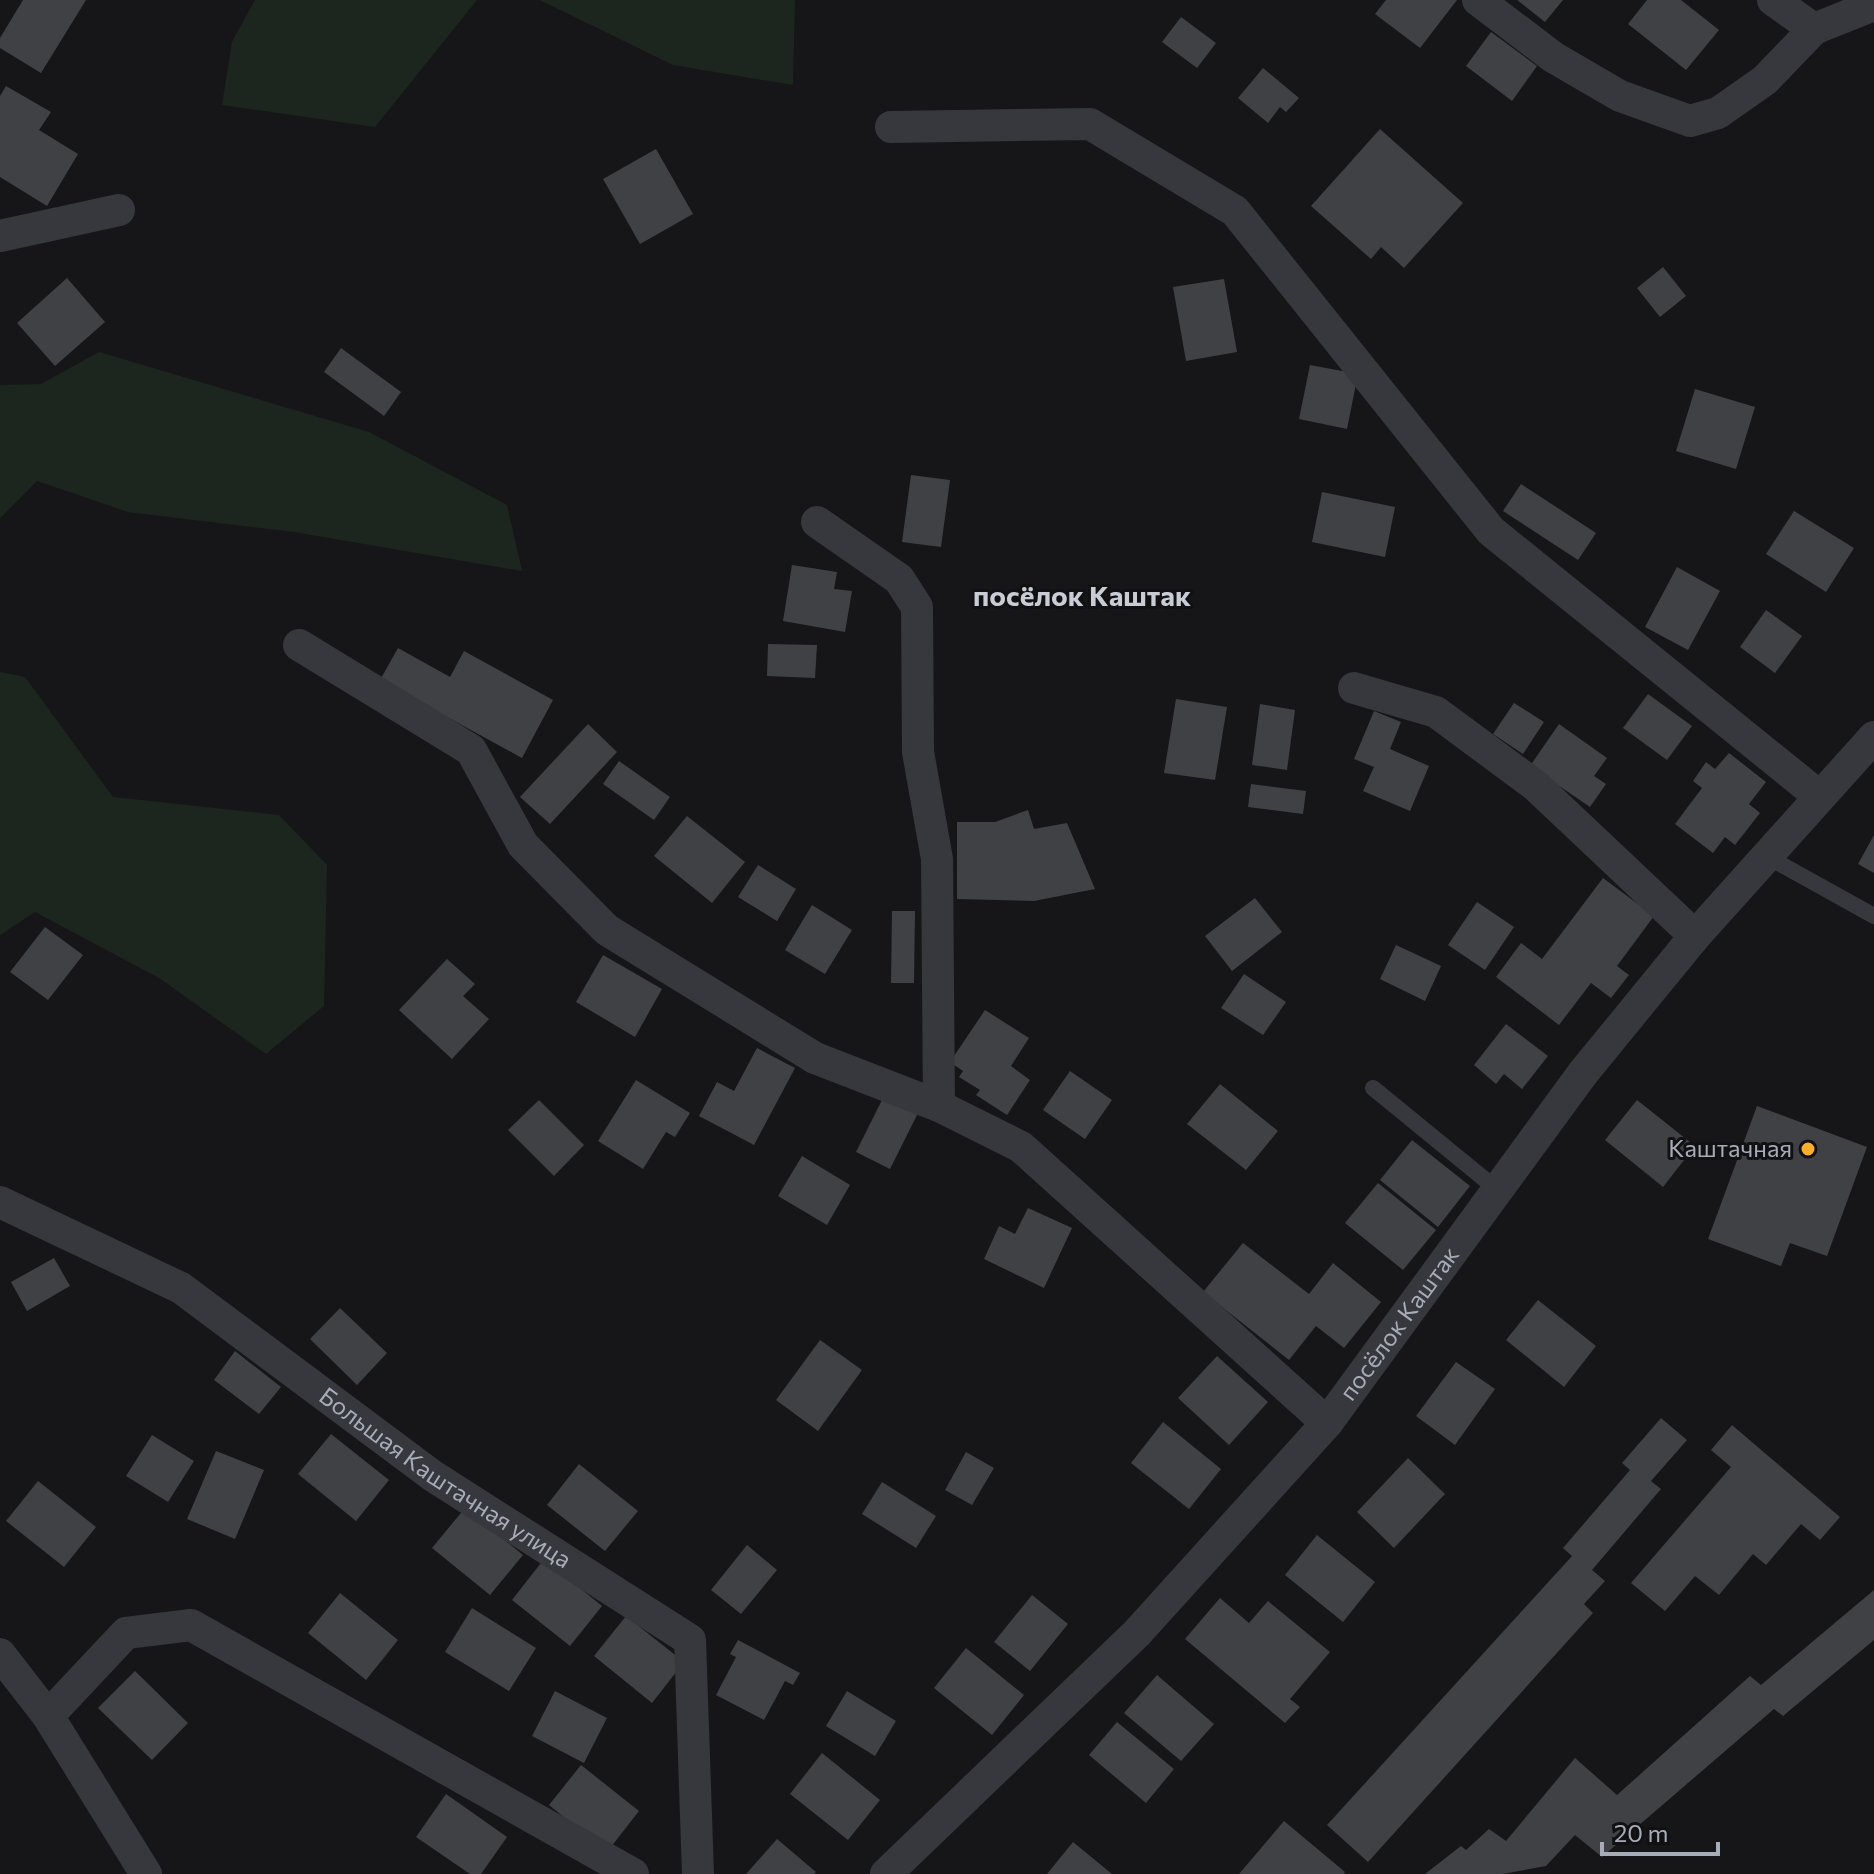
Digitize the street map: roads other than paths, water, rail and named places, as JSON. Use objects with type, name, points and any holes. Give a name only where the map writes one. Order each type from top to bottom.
[{"type":"street","points":[[1478,0],[1553,57],[1620,96],[1690,121],[1718,113],[1765,80],[1814,29],[1874,5]]},
{"type":"street","points":[[1773,0],[1814,29]]},
{"type":"street","points":[[891,127],[1090,124],[1235,211],[1491,531],[1819,796]]},
{"type":"street","points":[[0,236],[119,210]]},
{"type":"street","points":[[817,522],[899,579],[917,607],[918,752],[937,859],[939,1106]]},
{"type":"street","points":[[299,645],[471,750],[523,845],[607,930],[815,1058],[939,1106],[1021,1147],[1327,1423]]},
{"type":"street","points":[[1354,688],[1436,712],[1536,786],[1695,936]]},
{"type":"street","name":"посёлок Каштак","points":[[886,1874],[1137,1633],[1327,1423],[1583,1073],[1695,936],[1874,737]]},
{"type":"street","name":"Большая Каштачная улица","points":[[0,1202],[181,1288],[433,1476],[690,1640],[698,1874]]},
{"type":"street","points":[[48,1716],[126,1633],[191,1625],[633,1874]]},
{"type":"street","points":[[0,1654],[48,1716],[146,1874]]},
{"type":"lane","points":[[1766,856],[1874,916]]},
{"type":"lane","points":[[1373,1088],[1499,1191]]},
{"type":"place","name":"Каштачная","points":[[1808,1149]]},
{"type":"district","name":"посёлок Каштак","points":[[1082,596]]}]
